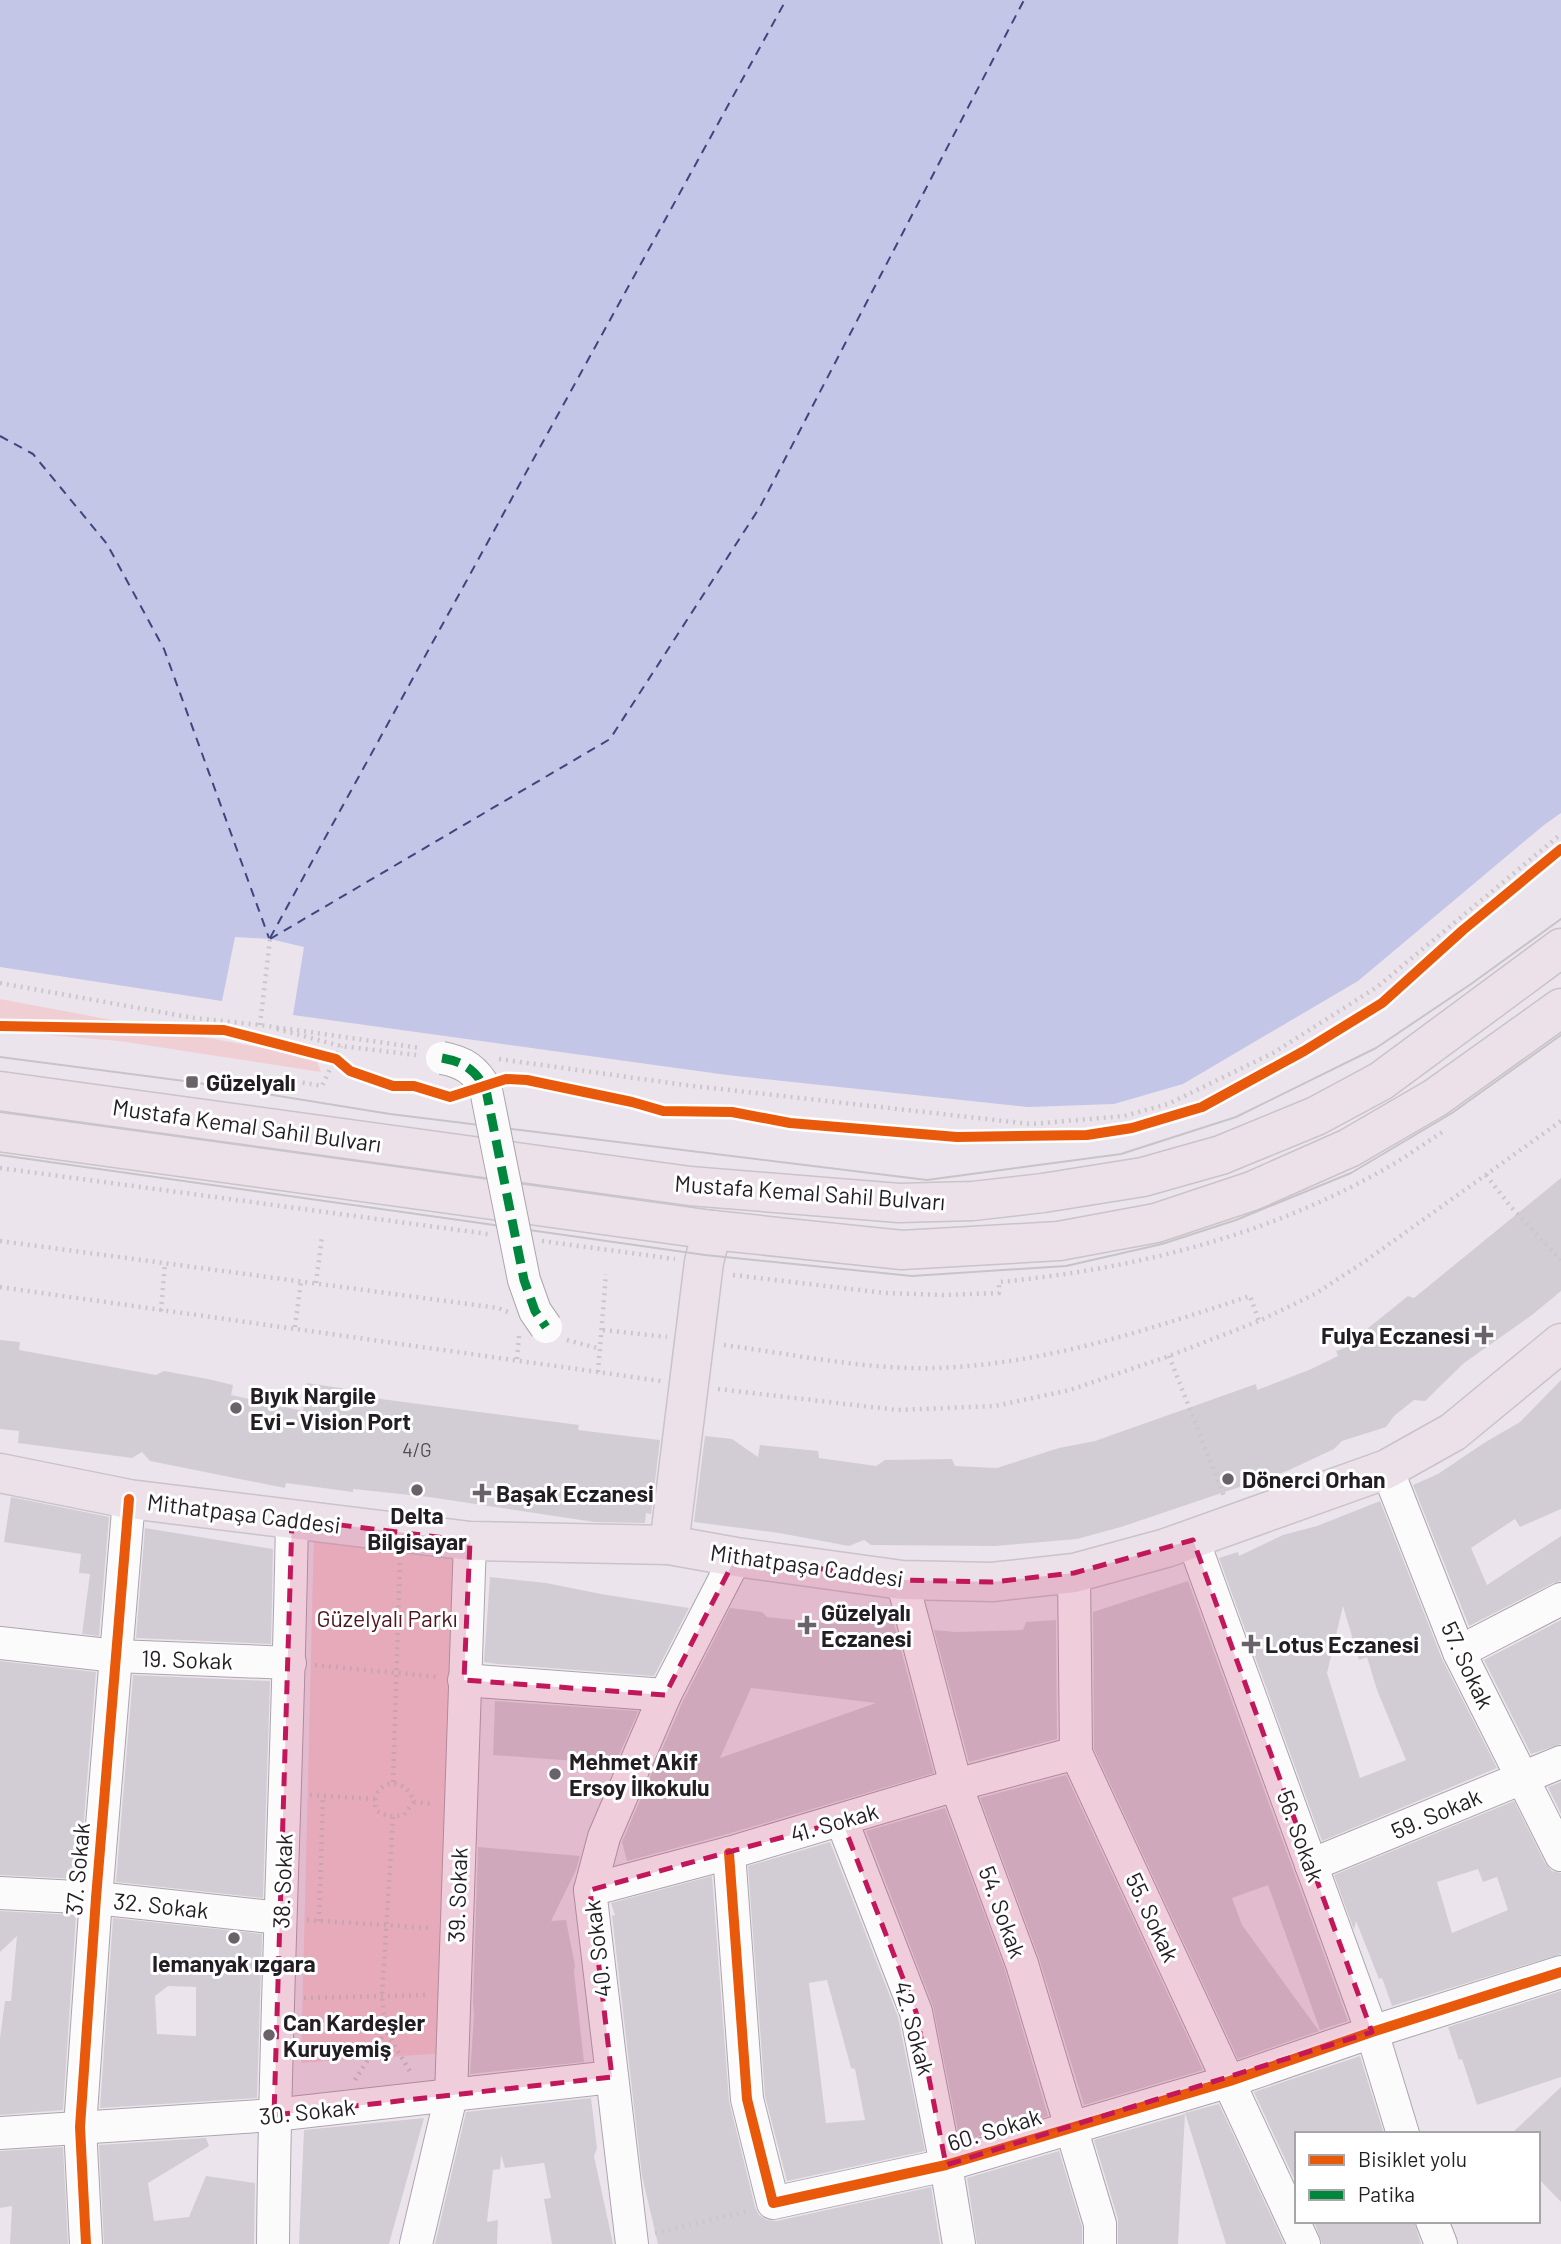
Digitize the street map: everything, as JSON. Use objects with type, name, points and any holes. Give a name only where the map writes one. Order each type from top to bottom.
[{"type":"main road","name":"Mustafa Kemal Sahil Bulvarı","points":[[0,1091],[690,1186],[899,1203],[973,1201],[1143,1177],[1221,1154],[1316,1116],[1381,1081],[1561,948]]},
{"type":"main road","name":"Mustafa Kemal Sahil Bulvarı","points":[[0,1132],[708,1246],[902,1250],[1059,1241],[1156,1223],[1252,1192],[1349,1148],[1435,1098],[1561,1008]]},
{"type":"main road","points":[[668,1545],[708,1246]]},
{"type":"main road","name":"Mithatpaşa Caddesi","points":[[0,1473],[129,1499],[470,1542],[668,1545],[736,1558],[902,1580],[992,1582],[1074,1573],[1193,1540],[1387,1469],[1453,1432],[1561,1343]]},
{"type":"street","points":[[433,1053],[456,1060],[471,1069],[486,1090],[524,1280],[535,1311],[533,1327]]},
{"type":"street","name":"57. Sokak","points":[[1387,1469],[1459,1652],[1561,1855]]},
{"type":"street","name":"37. Sokak","points":[[86,2244],[80,2127],[129,1499]]},
{"type":"street","name":"38. Sokak","points":[[273,2244],[274,2115],[290,1663],[292,1519]]},
{"type":"street","name":"56. Sokak","points":[[1193,1540],[1372,2032],[1402,2132]]},
{"type":"street","name":"39. Sokak","points":[[416,2244],[454,1994],[470,1542]]},
{"type":"street","name":"40. Sokak","points":[[632,2242],[590,1890],[604,1837],[665,1695],[736,1558]]},
{"type":"street","name":"55. Sokak","points":[[1074,1573],[1076,1753],[1304,2244]]},
{"type":"street","name":"54. Sokak","points":[[902,1580],[956,1785],[1022,1964],[1100,2224],[1100,2244]]},
{"type":"street","points":[[1459,1652],[1561,1599]]},
{"type":"street","name":"19. Sokak","points":[[0,1643],[116,1656],[290,1663]]},
{"type":"street","points":[[464,1680],[665,1695]]},
{"type":"street","name":"41. Sokak","points":[[590,1890],[729,1853],[956,1785],[1076,1753]]},
{"type":"street","name":"59. Sokak","points":[[1311,1865],[1561,1762]]},
{"type":"street","name":"42. Sokak","points":[[842,1821],[916,2012],[946,2165],[958,2244]]},
{"type":"street","points":[[729,1853],[747,2099],[773,2203]]},
{"type":"street","name":"32. Sokak","points":[[0,1894],[96,1898],[280,1918]]},
{"type":"street","name":"60. Sokak","points":[[773,2203],[946,2165],[1230,2081],[1372,2032],[1561,1972]]},
{"type":"street","name":"30. Sokak","points":[[0,2133],[274,2115],[612,2077]]},
{"type":"street","points":[[1433,2223],[1441,2244]]},
{"type":"path","points":[[490,1058],[685,1085],[1031,1124],[1125,1116],[1168,1104],[1273,1053],[1377,987],[1561,834]]},
{"type":"path","points":[[1453,939],[1561,849]]},
{"type":"path","points":[[260,1025],[270,939]]},
{"type":"path","points":[[0,983],[194,1018],[260,1025],[433,1053]]},
{"type":"path","points":[[260,1025],[351,1048],[433,1053]]},
{"type":"path","points":[[197,1030],[246,1035]]},
{"type":"path","points":[[282,1079],[322,1086],[340,1062],[341,1046]]},
{"type":"path","points":[[323,1056],[340,1062]]},
{"type":"path","points":[[0,1287],[688,1385],[897,1410],[995,1406],[1060,1392],[1170,1356],[1259,1321],[1315,1294],[1561,1121]]},
{"type":"path","points":[[0,1168],[492,1234]]},
{"type":"path","points":[[1486,1175],[1511,1207],[1561,1260]]},
{"type":"path","points":[[316,1283],[321,1237]]},
{"type":"path","points":[[533,1240],[708,1246]]},
{"type":"path","points":[[0,1241],[498,1308],[509,1312]]},
{"type":"path","points":[[160,1311],[165,1263]]},
{"type":"path","points":[[598,1372],[606,1275]]},
{"type":"path","points":[[295,1328],[301,1281]]},
{"type":"path","points":[[603,1330],[887,1367],[955,1367],[1058,1352],[1156,1327],[1250,1296],[1259,1321]]},
{"type":"path","points":[[517,1359],[533,1327]]},
{"type":"path","points":[[594,1347],[601,1349]]},
{"type":"path","points":[[1170,1356],[1236,1524]]},
{"type":"path","points":[[386,1530],[400,1553],[393,1782]]},
{"type":"path","points":[[290,1663],[464,1680]]},
{"type":"path","points":[[393,1782],[404,1786],[414,1802],[404,1815],[393,1817],[384,1816],[376,1810],[375,1799],[377,1792],[385,1784],[393,1782]]},
{"type":"path","points":[[285,1793],[375,1799]]},
{"type":"path","points":[[319,1921],[323,1796]]},
{"type":"path","points":[[414,1802],[460,1804]]},
{"type":"path","points":[[393,1817],[382,1996],[386,2031],[438,2097]]},
{"type":"path","points":[[280,1918],[456,1930]]},
{"type":"path","points":[[278,1998],[454,1994]]},
{"type":"path","points":[[337,2108],[386,2031]]},
{"type":"path","points":[[632,2242],[773,2203]]},
{"type":"highlighted area","points":[[292,1519],[470,1541],[464,1680],[665,1695],[736,1557],[902,1580],[992,1582],[1074,1573],[1193,1540],[1372,2032],[946,2165],[916,2012],[842,1821],[590,1890],[612,2077],[274,2115]]},
{"type":"green space","points":[[0,999],[316,1058],[321,1072],[119,1041],[0,1031]]},
{"type":"green space","name":"Güzelyalı Parkı","points":[[314,1531],[464,1550],[446,2053],[301,2063]]},
{"type":"water","points":[[0,0],[1561,0],[1561,813],[1358,981],[1183,1084],[1114,1104],[1028,1107],[727,1075],[293,1015],[304,947],[270,939],[235,937],[222,1001],[0,967]]},
{"type":"building","points":[[1561,1178],[1561,1291],[1464,1363],[1425,1401],[1414,1400],[1394,1416],[1386,1427],[1342,1441],[1334,1449],[1287,1471],[1121,1527],[1077,1539],[995,1546],[871,1545],[864,1540],[849,1546],[779,1533],[694,1522],[705,1436],[732,1439],[758,1457],[760,1445],[818,1451],[819,1458],[876,1466],[885,1460],[952,1459],[955,1466],[997,1468],[1059,1448],[1095,1441],[1256,1384],[1257,1390],[1309,1370],[1338,1356],[1336,1351],[1362,1342],[1367,1329],[1408,1296],[1414,1298]]},
{"type":"building","points":[[0,1340],[20,1342],[19,1350],[156,1375],[164,1371],[208,1379],[233,1385],[231,1395],[303,1411],[307,1383],[367,1392],[366,1397],[579,1425],[578,1430],[660,1440],[651,1514],[646,1513],[645,1523],[594,1522],[429,1497],[353,1489],[353,1492],[286,1483],[285,1488],[150,1461],[142,1452],[132,1458],[18,1443],[19,1431],[0,1429]]},
{"type":"building","points":[[1561,1380],[1561,1509],[1520,1527],[1515,1519],[1471,1548],[1487,1585],[1561,1536],[1561,1581],[1469,1626],[1413,1485],[1438,1474],[1520,1422]]},
{"type":"building","points":[[11,1497],[109,1517],[99,1636],[82,1634],[90,1574],[79,1573],[81,1554],[4,1542]]},
{"type":"building","points":[[1380,1501],[1442,1659],[1497,1768],[1322,1841],[1219,1558],[1238,1552],[1239,1556],[1283,1535],[1317,1526]],"holes":[[[1343,1606],[1359,1660],[1367,1657],[1377,1690],[1406,1760],[1360,1778],[1327,1673]]]},
{"type":"building","points":[[145,1528],[273,1549],[271,1644],[136,1638]]},
{"type":"building","points":[[490,1577],[546,1583],[689,1608],[654,1676],[484,1662]]},
{"type":"building","points":[[1188,1581],[1348,2021],[1320,2030],[1268,1885],[1232,1898],[1242,1925],[1319,2031],[1238,2059],[1094,1749],[1093,1612]]},
{"type":"building","points":[[730,1608],[762,1612],[767,1617],[834,1624],[842,1618],[893,1620],[934,1773],[627,1861],[622,1842],[682,1703]],"holes":[[[751,1688],[876,1703],[720,1758]]]},
{"type":"building","points":[[1056,1620],[1057,1739],[969,1762],[934,1630],[1023,1630],[1026,1622]]},
{"type":"building","points":[[1561,1620],[1561,1744],[1531,1754],[1484,1660]]},
{"type":"building","points":[[0,1661],[96,1672],[79,1879],[0,1875]]},
{"type":"building","points":[[133,1675],[270,1681],[263,1898],[116,1882]]},
{"type":"building","points":[[495,1701],[638,1712],[615,1764],[493,1755]]},
{"type":"building","points":[[1066,1775],[1203,2070],[1084,2105],[1039,1958],[980,1798]]},
{"type":"building","points":[[1561,1782],[1561,1814],[1548,1787]]},
{"type":"building","points":[[1514,1801],[1545,1863],[1552,1871],[1561,1873],[1561,1954],[1392,2006],[1356,1921],[1354,1930],[1334,1875]],"holes":[[[1478,1869],[1483,1882],[1497,1877],[1508,1910],[1452,1933],[1437,1882]]]},
{"type":"building","points":[[945,1808],[1005,1970],[1048,2116],[960,2142],[933,2006],[866,1831]]},
{"type":"building","points":[[830,1842],[898,2017],[925,2151],[787,2181],[765,2096],[748,1866]],"holes":[[[827,1980],[851,2068],[855,2069],[865,2120],[826,2123],[809,1983]]]},
{"type":"building","points":[[478,1847],[580,1856],[551,1921],[566,1920],[575,1966],[584,2062],[470,2074]]},
{"type":"building","points":[[712,1876],[729,2101],[759,2215],[767,2220],[777,2221],[931,2187],[940,2244],[658,2244],[642,2176],[612,1916],[615,1915],[611,1903]]},
{"type":"building","points":[[0,1911],[76,1915],[63,2110],[0,2115],[0,2038],[5,2001],[11,2001],[17,1936],[0,1952]]},
{"type":"building","points":[[113,1918],[262,1934],[257,2098],[100,2108]],"holes":[[[168,1986],[196,1987],[196,2036],[157,2034],[155,1996]]]},
{"type":"building","points":[[1561,1991],[1561,2077],[1477,2105],[1448,2027]]},
{"type":"building","points":[[1360,2056],[1383,2132],[1295,2132],[1295,2181],[1254,2092]]},
{"type":"building","points":[[1561,2087],[1561,2202],[1540,2180],[1540,2132],[1513,2132]]},
{"type":"building","points":[[591,2098],[597,2148],[594,2156],[613,2244],[552,2244],[544,2199],[551,2198],[544,2163],[505,2168],[501,2155],[500,2169],[493,2170],[487,2222],[498,2220],[497,2244],[435,2244],[466,2112]]},
{"type":"building","points":[[1219,2104],[1284,2244],[1226,2244],[1185,2113]]},
{"type":"building","points":[[1185,2114],[1178,2244],[1118,2244],[1118,2219],[1094,2140]]},
{"type":"building","points":[[424,2118],[389,2244],[299,2244],[304,2130]]},
{"type":"building","points":[[206,2138],[209,2146],[148,2183],[154,2221],[189,2217],[206,2176],[255,2183],[254,2244],[104,2244],[99,2145]]},
{"type":"building","points":[[63,2147],[68,2244],[10,2244],[12,2206],[0,2208],[0,2151]]},
{"type":"building","points":[[1059,2151],[1082,2227],[1082,2244],[977,2244],[967,2178]]},
{"type":"building","points":[[1315,2223],[1415,2223],[1421,2244],[1322,2244]]},
{"type":"ferry route","points":[[270,938],[786,0]]},
{"type":"ferry route","points":[[270,939],[610,739],[760,507],[1024,0]]},
{"type":"ferry route","points":[[0,436],[33,454],[107,544],[164,649],[269,938]]},
{"type":"tram line","points":[[0,1057],[192,1082],[390,1114],[927,1180],[1121,1154],[1236,1117],[1376,1048],[1561,919]]},
{"type":"tram line","points":[[0,1155],[705,1255],[912,1276],[1066,1266],[1162,1244],[1236,1220],[1351,1173],[1452,1113],[1561,1035]]},
{"type":"marked path","points":[[442,1058],[468,1068],[486,1090],[524,1280],[535,1311],[546,1327]]},
{"type":"cycle path","points":[[0,1026],[224,1030],[336,1059],[350,1071],[393,1086],[414,1086],[450,1097],[506,1079],[527,1080],[663,1111],[732,1112],[790,1123],[957,1137],[1087,1135],[1132,1128],[1202,1107],[1304,1051],[1382,1003],[1463,930],[1561,849]]},
{"type":"cycle path","points":[[86,2244],[80,2127],[129,1499]]},
{"type":"cycle path","points":[[729,1853],[747,2099],[773,2203],[946,2165],[1230,2081],[1372,2032],[1561,1972]]},
{"type":"place","name":"Güzelyalı","points":[[192,1082]]},
{"type":"place","name":"Fulya Eczanesi","points":[[1484,1335]]},
{"type":"place","name":"Bıyık Nargile Evi - Vision Port","points":[[236,1408]]},
{"type":"place","name":"Dönerci Orhan","points":[[1228,1479]]},
{"type":"place","name":"Delta Bilgisayar","points":[[417,1490]]},
{"type":"place","name":"Başak Eczanesi","points":[[482,1493]]},
{"type":"place","name":"Güzelyalı Eczanesi","points":[[807,1625]]},
{"type":"place","name":"Lotus Eczanesi","points":[[1251,1644]]},
{"type":"place","name":"Mehmet Akif Ersoy İlkokulu","points":[[555,1774]]},
{"type":"place","name":"lemanyak ızgara","points":[[234,1938]]},
{"type":"place","name":"Can Kardeşler Kuruyemiş","points":[[269,2035]]}]
